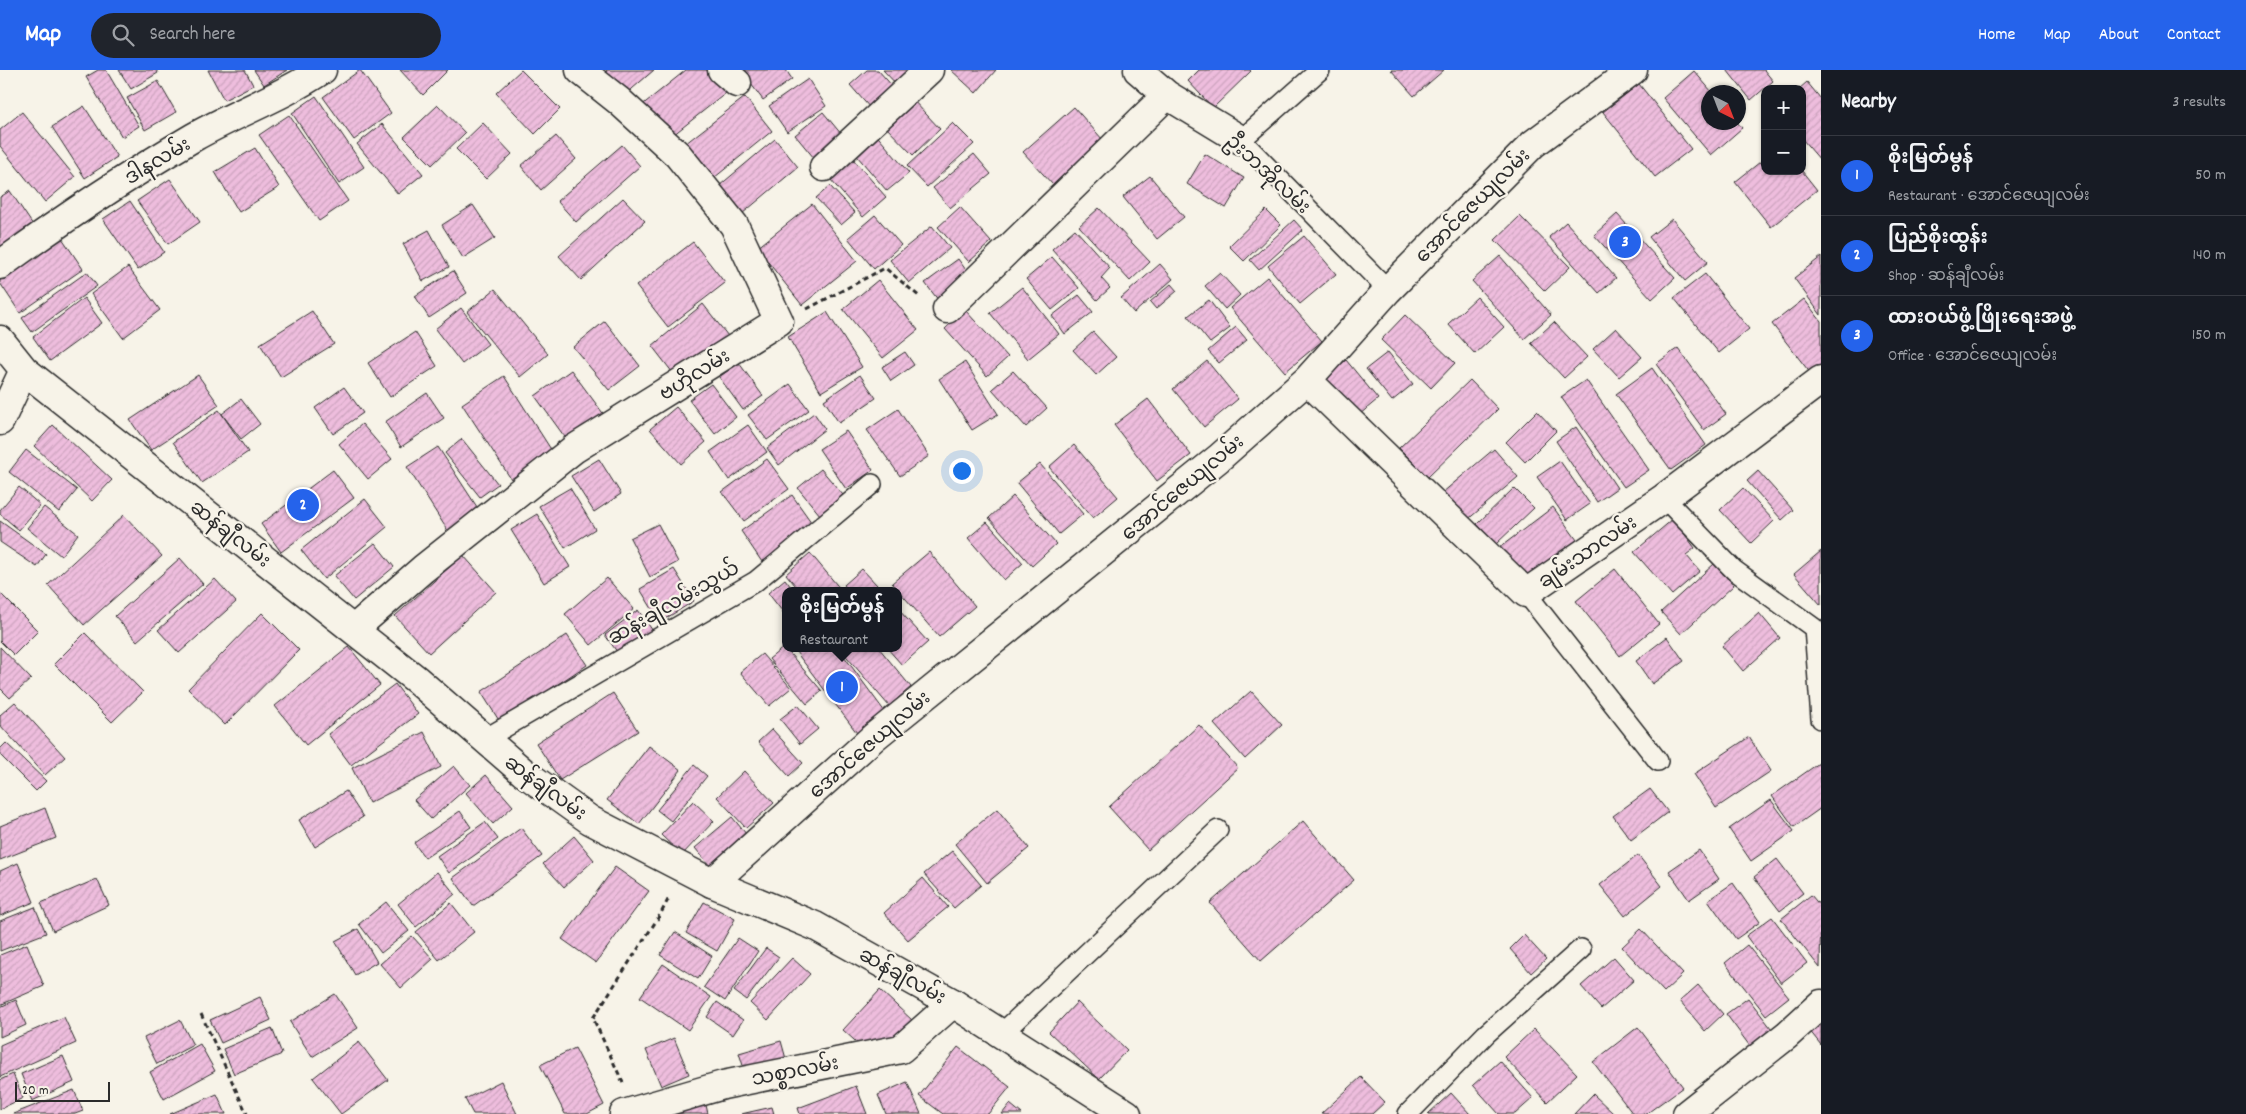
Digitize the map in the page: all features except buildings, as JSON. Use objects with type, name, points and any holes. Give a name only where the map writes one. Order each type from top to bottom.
[{"type":"street","name":"ဒါနလမ်း","points":[[0,264],[72,212],[195,137],[305,82],[322,70]]},
{"type":"street","points":[[580,70],[619,101],[678,155],[734,225],[780,321]]},
{"type":"street","points":[[824,167],[930,70]]},
{"type":"street","name":"ဦးဘအိုလမ်း","points":[[1138,70],[1167,95],[1241,140]]},
{"type":"street","name":"အောင်ဇေယျလမ်း","points":[[712,883],[874,737],[1219,458],[1307,380],[1388,290],[1533,144],[1633,70]]},
{"type":"street","points":[[947,309],[1167,95]]},
{"type":"street","name":"ဗဟိုလမ်း","points":[[354,630],[423,569],[574,449],[780,321]]},
{"type":"street","name":"ဆန်ချီလမ်း","points":[[0,340],[24,370],[417,680],[483,740],[523,772],[590,820],[712,883],[815,926],[953,1003],[1127,1114]]},
{"type":"street","points":[[0,421],[24,370]]},
{"type":"street","name":"ချမ်းသာလမ်း","points":[[1307,380],[1526,593],[1664,498],[1821,380]]},
{"type":"street","name":"သစ္စာလမ်း","points":[[630,1112],[723,1085],[901,1049],[953,1003]]},
{"type":"street","points":[[1687,1114],[1787,1035],[1821,1004]]},
{"type":"lane","points":[[1241,140],[1320,70]]},
{"type":"lane","name":"ဦးဘအိုလမ်း","points":[[1241,140],[1388,290]]},
{"type":"lane","name":"ဆန်းချီလမ်းသွယ်","points":[[483,740],[756,580],[872,484]]},
{"type":"lane","points":[[1664,498],[1734,570],[1814,628],[1821,719]]},
{"type":"lane","points":[[1526,593],[1658,761]]},
{"type":"lane","points":[[1001,1034],[1218,830]]},
{"type":"lane","points":[[1408,1114],[1486,1034],[1581,949]]},
{"type":"path","points":[[780,321],[885,268],[930,305],[947,309]]},
{"type":"path","points":[[630,1112],[593,1018],[660,915],[684,868]]},
{"type":"path","points":[[201,1014],[247,1114]]},
{"type":"place","name":"ထားဝယ်ဖွံ့ဖြိုးရေးအဖွဲ့","points":[[1625,242]]},
{"type":"place","name":"ပြည်စိုးထွန်း","points":[[303,505]]},
{"type":"place","name":"စိုးမြတ်မွန်","points":[[842,687]]}]
